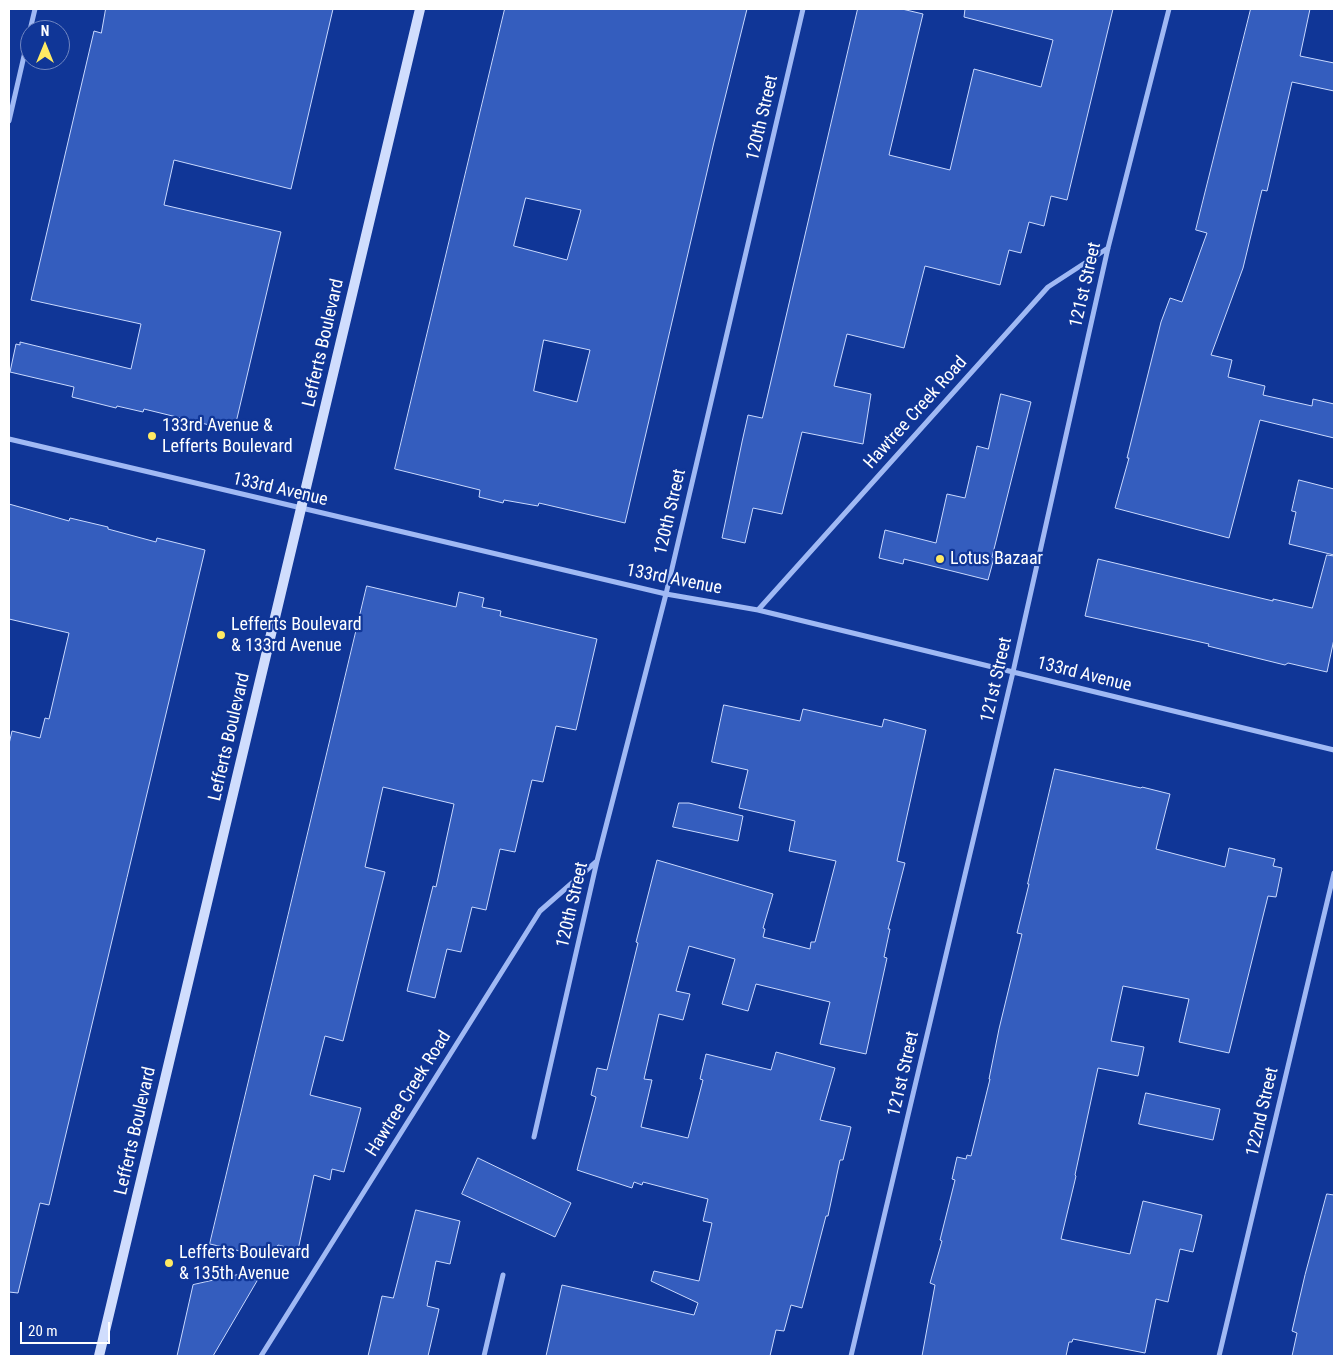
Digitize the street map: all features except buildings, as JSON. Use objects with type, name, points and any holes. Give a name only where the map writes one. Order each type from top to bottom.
[{"type":"main road","name":"Lefferts Boulevard","points":[[100,1356],[420,9]]},
{"type":"street","name":"120th Street","points":[[534,1137],[597,861],[666,594],[803,9]]},
{"type":"street","name":"121st Street","points":[[851,1356],[1014,672],[1108,248],[1169,9]]},
{"type":"street","points":[[9,121],[21,70]]},
{"type":"street","name":"Hawtree Creek Road","points":[[758,610],[1048,286],[1108,248]]},
{"type":"street","name":"133rd Avenue","points":[[9,439],[666,594],[758,610],[1334,750]]},
{"type":"street","name":"Hawtree Creek Road","points":[[261,1356],[540,911],[597,861]]},
{"type":"street","name":"122nd Street","points":[[1219,1356],[1334,873]]},
{"type":"street","points":[[484,1356],[503,1274]]},
{"type":"place","name":"133rd Avenue & Lefferts Boulevard","points":[[152,436]]},
{"type":"place","name":"Lotus Bazaar","points":[[940,559]]},
{"type":"place","name":"Lefferts Boulevard & 133rd Avenue","points":[[221,635]]},
{"type":"place","name":"Lefferts Boulevard & 135th Avenue","points":[[169,1263]]}]
